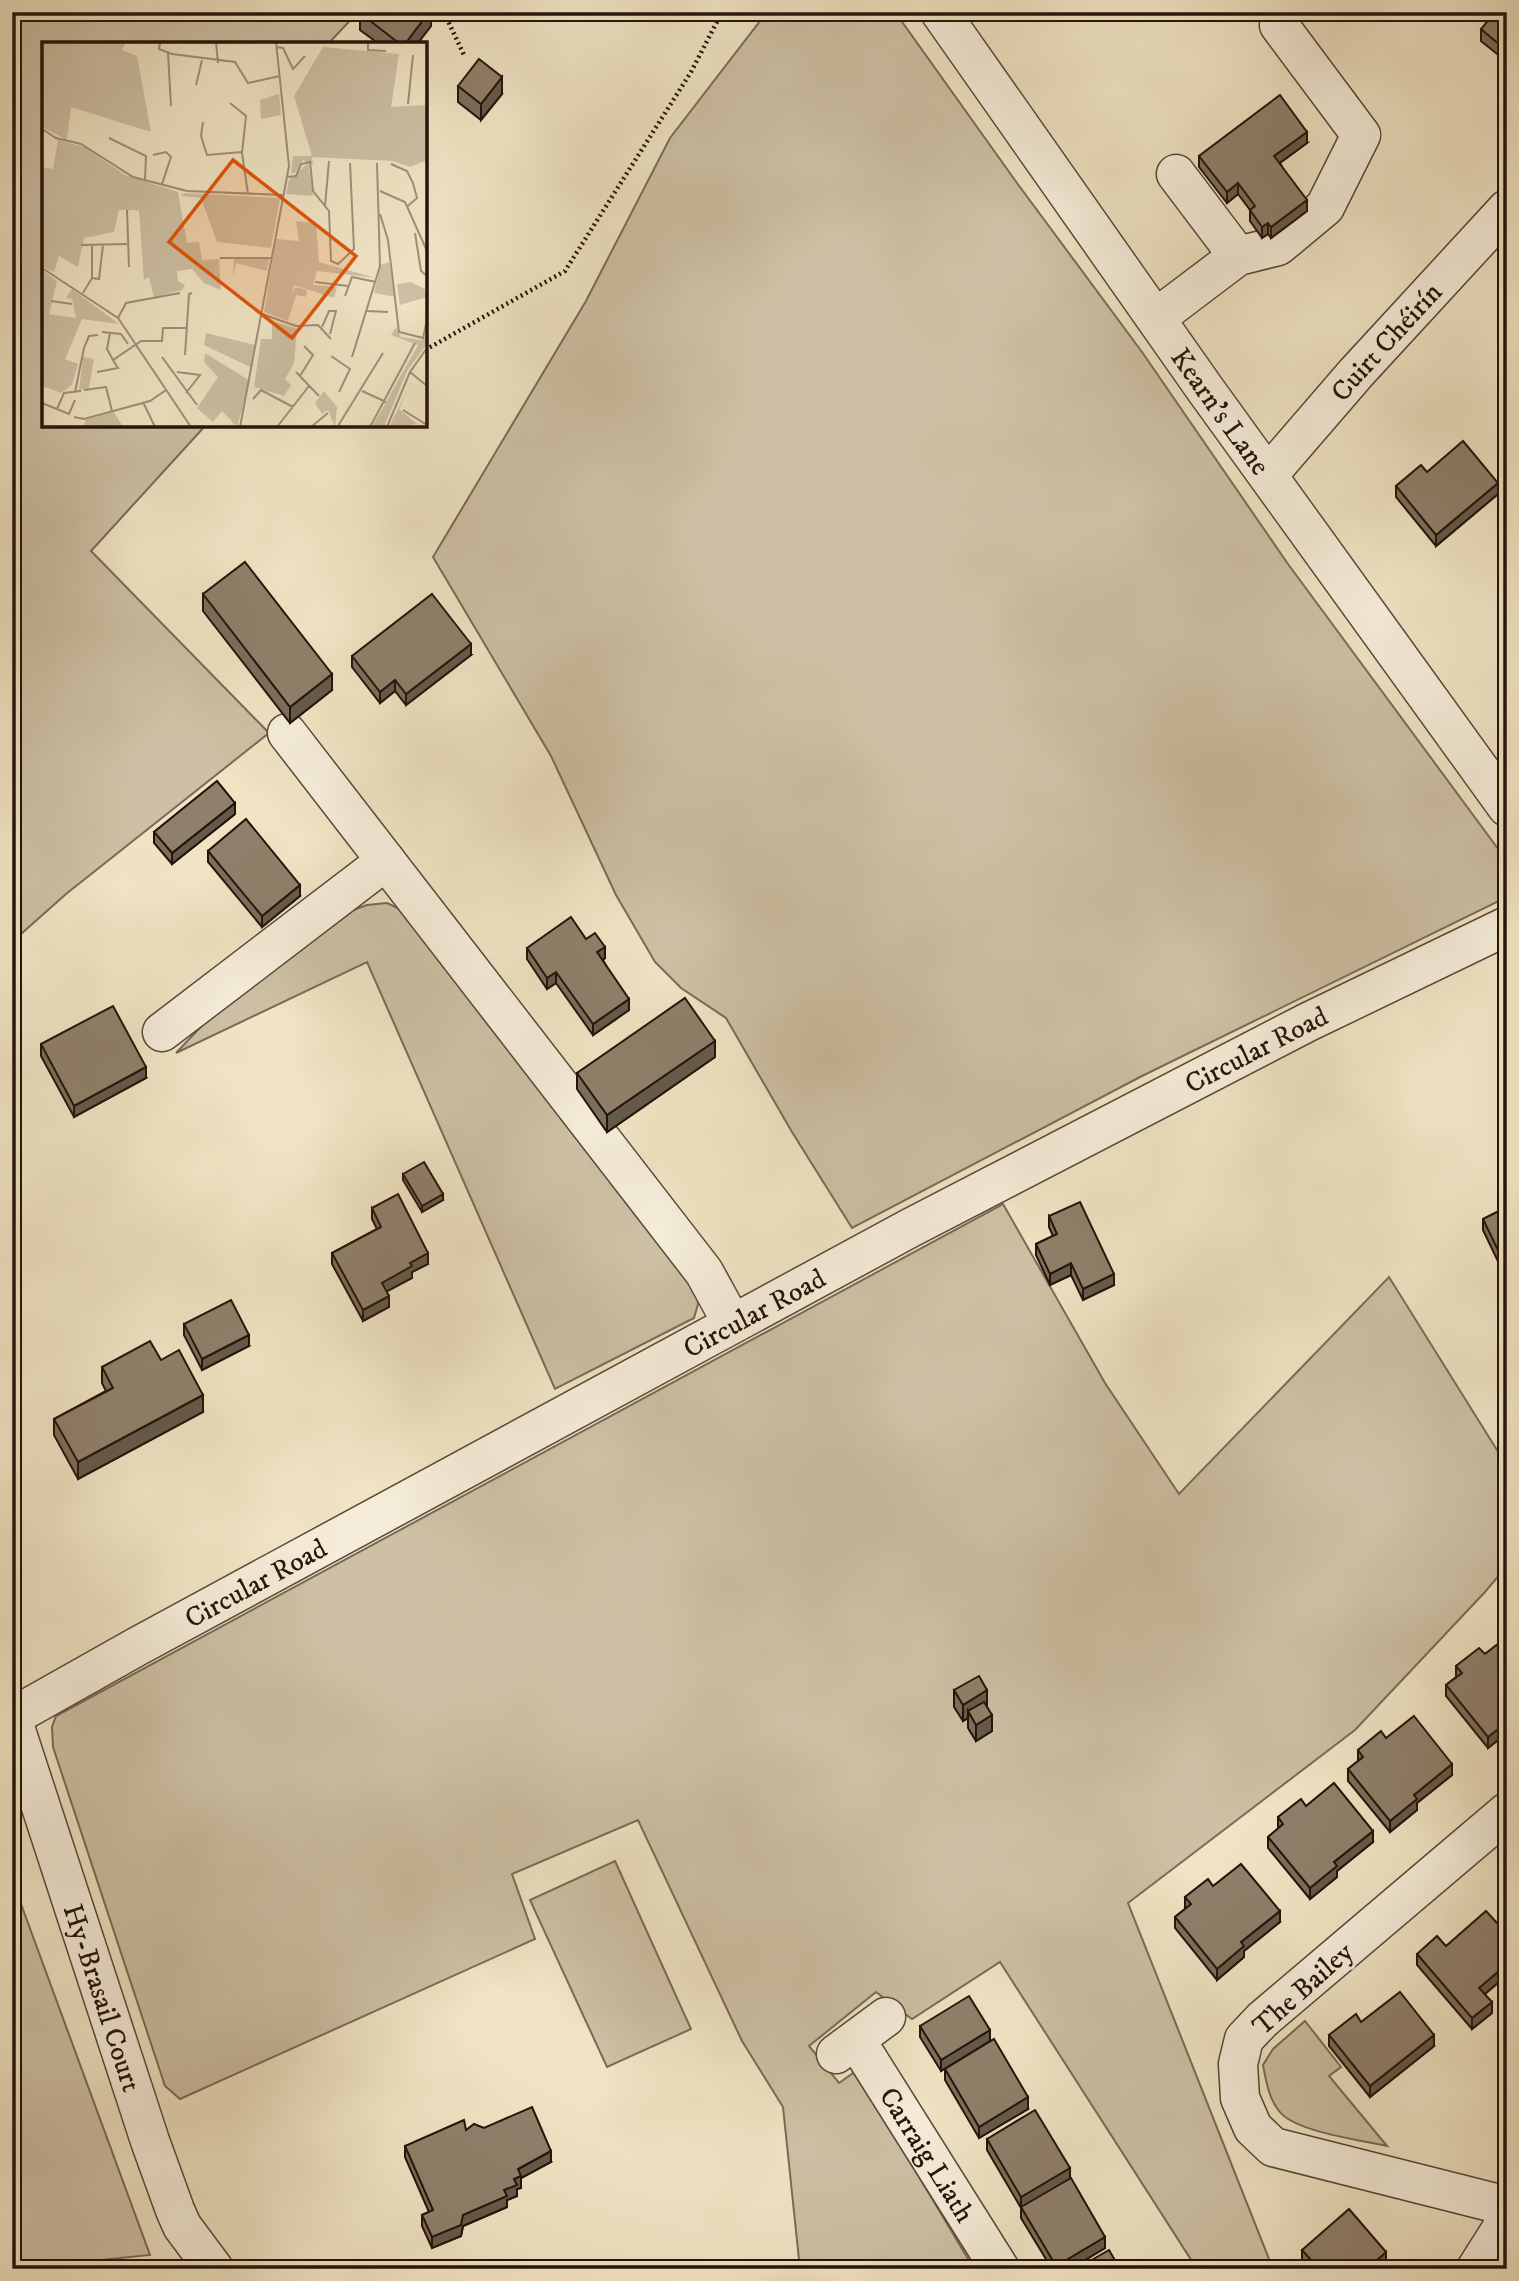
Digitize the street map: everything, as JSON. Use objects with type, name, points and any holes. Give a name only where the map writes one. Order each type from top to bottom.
[{"type":"street","name":"Kearn's Lane","points":[[940,12],[1507,807]]},
{"type":"street","points":[[1156,318],[1238,256],[1278,246],[1325,207],[1361,135],[1279,25]]},
{"type":"street","points":[[1176,174],[1238,256]]},
{"type":"street","name":"Cuirt Chéirín","points":[[1268,475],[1356,373],[1507,209]]},
{"type":"street","points":[[287,733],[704,1272],[732,1323]]},
{"type":"street","points":[[162,1032],[386,861]]},
{"type":"street","name":"Circular Road","points":[[12,1718],[138,1646],[910,1228],[1308,1022],[1507,926]]},
{"type":"street","name":"Hy-Brasail Court","points":[[12,1718],[171,2200],[183,2226],[214,2269]]},
{"type":"street","name":"The Bailey","points":[[1507,1812],[1262,2020],[1244,2039],[1238,2064],[1240,2098],[1253,2128],[1273,2147],[1507,2206]]},
{"type":"street","name":"Carraig Liath","points":[[886,2017],[846,2047],[1000,2269]]},
{"type":"street","points":[[1475,2269],[1507,2220]]},
{"type":"path","points":[[446,12],[465,57]]},
{"type":"path","points":[[427,349],[565,271],[691,72],[722,12]]},
{"type":"shaded area","points":[[12,12],[358,12],[330,42],[42,42],[42,427],[204,427],[91,551],[269,733],[66,894],[12,942]]},
{"type":"shaded area","points":[[767,12],[895,12],[1142,352],[1288,564],[1507,861],[1507,894],[1501,900],[1142,1076],[852,1228],[726,1018],[681,988],[655,962],[616,895],[551,756],[433,557],[586,301],[670,138]]},
{"type":"shaded area","points":[[387,903],[404,911],[697,1290],[698,1304],[694,1318],[555,1389],[367,962],[176,1053],[213,1014],[345,913],[367,905]]},
{"type":"shaded area","points":[[1003,1204],[1105,1383],[1179,1494],[1389,1277],[1507,1466],[1507,1566],[1485,1592],[1355,1730],[1128,1903],[1273,2269],[1197,2269],[1000,1962],[912,2019],[876,1992],[809,2046],[839,2083],[856,2071],[974,2269],[800,2269],[783,2107],[742,2041],[638,1820],[512,1874],[535,1939],[180,2099],[165,2086],[53,1747],[52,1727],[56,1716]]},
{"type":"shaded area","points":[[615,1861],[691,2029],[607,2067],[530,1900]]},
{"type":"shaded area","points":[[21,1904],[150,2255],[101,2260],[86,2269],[12,2269],[12,1908]]},
{"type":"shaded area","points":[[1305,2021],[1341,2067],[1329,2076],[1387,2146],[1313,2130],[1287,2118],[1279,2111],[1268,2090],[1263,2065],[1273,2049]]},
{"type":"building","points":[[429,12],[406,42],[397,42],[360,13]]},
{"type":"building","points":[[1495,12],[1507,12],[1507,51],[1481,29]]},
{"type":"building","points":[[479,59],[502,77],[481,104],[458,86]]},
{"type":"building","points":[[1280,95],[1307,132],[1274,156],[1307,200],[1271,227],[1268,223],[1262,227],[1250,210],[1255,206],[1238,183],[1227,192],[1199,156]]},
{"type":"building","points":[[1463,441],[1498,483],[1436,535],[1396,486],[1421,465],[1427,472]]},
{"type":"building","points":[[245,562],[332,674],[290,707],[203,594]]},
{"type":"building","points":[[432,594],[471,644],[406,694],[395,680],[380,692],[352,656]]},
{"type":"building","points":[[217,781],[235,803],[172,853],[154,832]]},
{"type":"building","points":[[246,819],[300,885],[262,916],[208,851]]},
{"type":"building","points":[[571,917],[586,939],[595,933],[605,947],[597,952],[629,999],[593,1024],[556,972],[547,978],[527,948]]},
{"type":"building","points":[[685,998],[715,1041],[607,1115],[577,1073]]},
{"type":"building","points":[[113,1006],[146,1067],[74,1106],[41,1044]]},
{"type":"building","points":[[424,1162],[443,1194],[422,1206],[403,1174]]},
{"type":"building","points":[[398,1194],[428,1253],[410,1263],[412,1266],[382,1283],[389,1296],[363,1310],[332,1253],[381,1227],[372,1208]]},
{"type":"building","points":[[1080,1202],[1114,1274],[1083,1289],[1071,1263],[1050,1274],[1036,1244],[1057,1234],[1049,1216]]},
{"type":"building","points":[[1507,1207],[1507,1264],[1505,1265],[1483,1219]]},
{"type":"building","points":[[231,1300],[249,1335],[202,1359],[184,1324]]},
{"type":"building","points":[[150,1341],[161,1360],[179,1350],[203,1395],[78,1462],[54,1419],[113,1388],[102,1367]]},
{"type":"building","points":[[1507,1637],[1507,1722],[1488,1737],[1446,1685],[1462,1673],[1456,1666],[1479,1648],[1485,1654]]},
{"type":"building","points":[[979,1676],[987,1690],[963,1705],[954,1690]]},
{"type":"building","points":[[984,1702],[992,1715],[976,1725],[968,1711]]},
{"type":"building","points":[[1414,1716],[1452,1764],[1414,1795],[1417,1799],[1390,1821],[1348,1769],[1363,1757],[1358,1750],[1381,1731],[1386,1738]]},
{"type":"building","points":[[1334,1783],[1373,1831],[1334,1862],[1337,1866],[1310,1888],[1268,1837],[1283,1824],[1278,1817],[1301,1799],[1306,1806]]},
{"type":"building","points":[[1241,1864],[1280,1911],[1241,1942],[1244,1946],[1217,1969],[1175,1917],[1191,1904],[1185,1897],[1208,1879],[1213,1886]]},
{"type":"building","points":[[1507,1877],[1507,1892],[1500,1883]]},
{"type":"building","points":[[1486,1911],[1507,1934],[1507,1964],[1479,1988],[1492,2002],[1472,2018],[1417,1954],[1437,1936],[1446,1946]]},
{"type":"building","points":[[1400,1992],[1434,2035],[1370,2086],[1329,2035],[1356,2014],[1361,2022]]},
{"type":"building","points":[[969,1996],[990,2030],[941,2060],[920,2026]]},
{"type":"building","points":[[994,2039],[1028,2097],[979,2127],[945,2069]]},
{"type":"building","points":[[532,2107],[551,2151],[518,2169],[521,2176],[514,2179],[517,2185],[504,2190],[507,2196],[463,2215],[461,2225],[432,2237],[422,2215],[433,2210],[405,2146],[464,2120],[466,2130],[474,2124],[484,2128]]},
{"type":"building","points":[[1035,2110],[1070,2168],[1021,2197],[987,2139]]},
{"type":"building","points":[[1071,2178],[1105,2237],[1056,2266],[1021,2207]]},
{"type":"building","points":[[1349,2209],[1386,2252],[1367,2269],[1319,2269],[1302,2250]]},
{"type":"building","points":[[1109,2250],[1120,2269],[1076,2269]]}]
